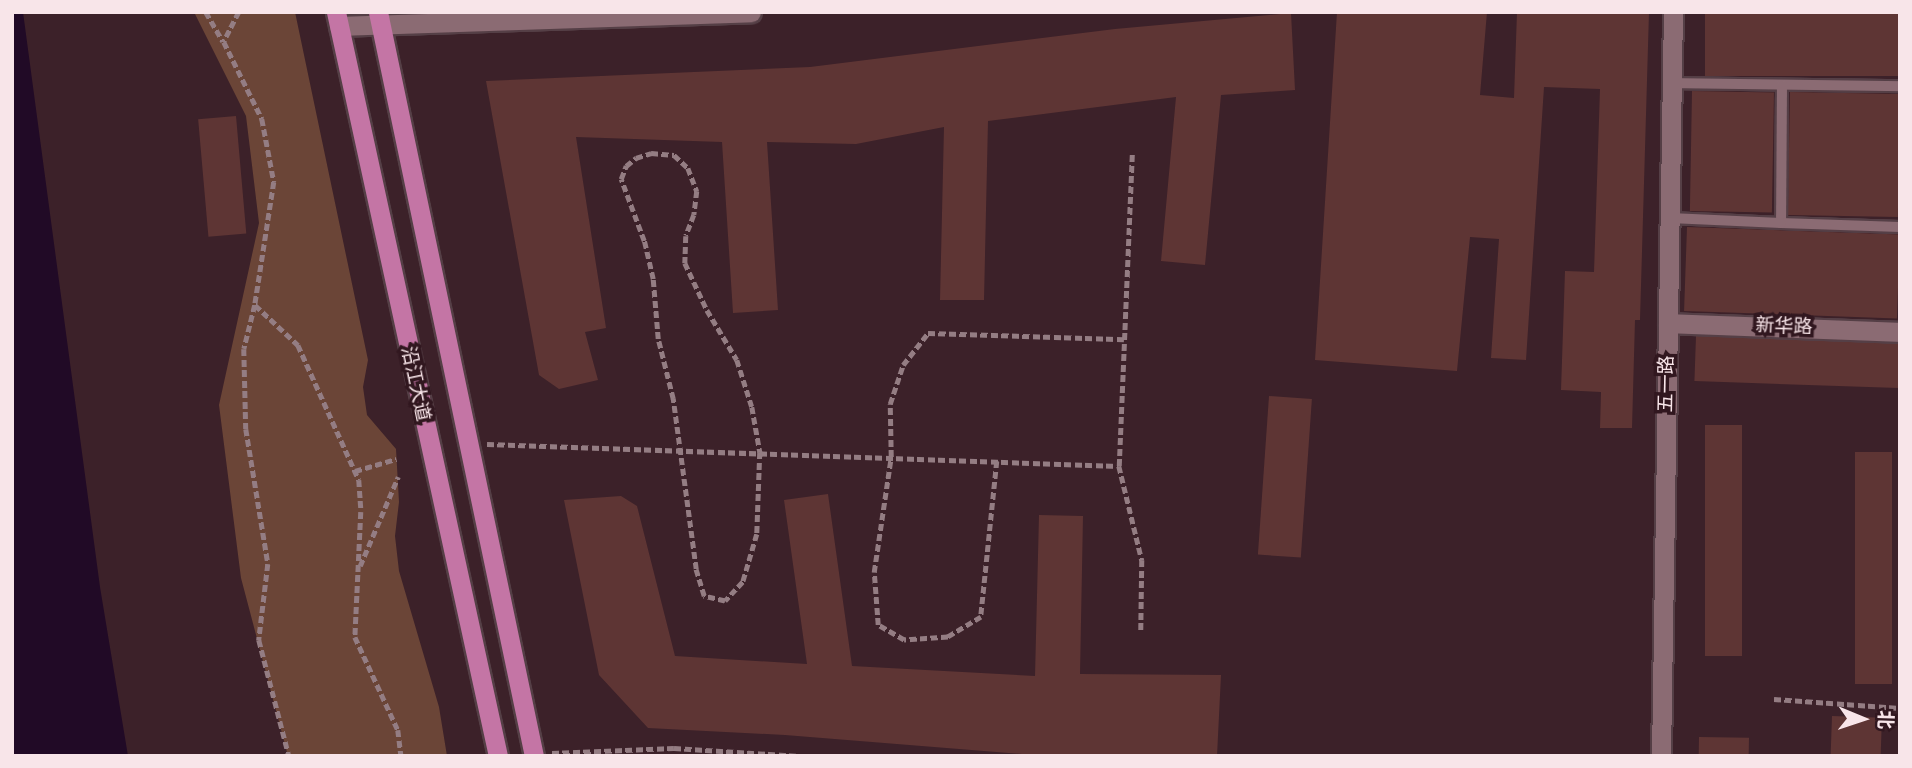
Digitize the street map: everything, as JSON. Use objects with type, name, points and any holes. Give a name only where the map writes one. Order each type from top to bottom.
[{"type":"main road","name":"沿江大道","points":[[337,19],[498,756]]},
{"type":"main road","points":[[379,19],[534,755]]},
{"type":"street","points":[[337,19],[751,12]]},
{"type":"street","name":"五一路","points":[[1661,756],[1673,12]]},
{"type":"street","name":"新华路","points":[[1668,323],[1900,332]]},
{"type":"lane","points":[[1672,83],[1900,86]]},
{"type":"lane","points":[[1781,223],[1782,85]]},
{"type":"lane","points":[[1670,218],[1900,226]]},
{"type":"path","points":[[206,12],[262,119],[274,182],[255,305],[244,349],[246,429],[268,564],[260,640],[289,756]]},
{"type":"path","points":[[224,42],[239,12]]},
{"type":"path","points":[[1132,152],[1119,466],[1142,560],[1141,631]]},
{"type":"path","points":[[651,153],[674,155],[688,168],[697,191],[694,215],[686,236],[685,263],[707,310],[737,360],[760,452],[757,534],[743,582],[725,601],[705,596],[696,569],[673,399],[658,339],[653,279],[644,241],[621,179],[626,166],[636,158],[651,153]]},
{"type":"path","points":[[255,305],[298,345],[359,480],[361,512],[355,637],[398,730],[401,756]]},
{"type":"path","points":[[997,461],[981,617],[948,637],[904,640],[878,625],[874,572],[891,457],[890,404],[903,365],[928,333],[1125,339]]},
{"type":"path","points":[[469,443],[1119,466]]},
{"type":"path","points":[[355,471],[396,459]]},
{"type":"path","points":[[358,569],[398,477]]},
{"type":"path","points":[[1774,699],[1900,708]]},
{"type":"path","points":[[534,755],[674,748],[800,756]]},
{"type":"shaded area","points":[[12,12],[23,12],[100,587],[128,756],[12,756]]},
{"type":"shaded area","points":[[194,12],[295,12],[368,360],[363,387],[367,415],[396,449],[399,502],[395,536],[399,571],[439,707],[447,756],[288,756],[241,578],[219,405],[259,223],[246,116]]},
{"type":"building","points":[[1337,12],[1487,12],[1480,95],[1514,98],[1517,12],[1649,12],[1640,320],[1635,320],[1632,428],[1600,428],[1601,392],[1561,390],[1565,271],[1594,272],[1600,89],[1544,87],[1526,360],[1491,358],[1499,239],[1470,237],[1457,371],[1315,360]]},
{"type":"building","points":[[1705,12],[1900,12],[1900,76],[1705,76]]},
{"type":"building","points":[[1291,13],[1295,90],[1221,95],[1205,265],[1161,261],[1176,97],[988,121],[984,300],[940,300],[944,127],[856,144],[767,142],[778,310],[733,313],[722,142],[576,137],[606,328],[585,332],[598,380],[559,389],[539,375],[486,81],[810,67],[1115,29]]},
{"type":"building","points":[[1692,91],[1774,92],[1772,212],[1690,211]]},
{"type":"building","points":[[1790,92],[1900,94],[1898,217],[1788,215]]},
{"type":"building","points":[[236,116],[246,234],[208,237],[198,119]]},
{"type":"building","points":[[1687,227],[1900,234],[1897,318],[1684,311]]},
{"type":"building","points":[[1696,336],[1900,343],[1898,388],[1694,381]]},
{"type":"building","points":[[1269,396],[1312,399],[1301,558],[1258,555]]},
{"type":"building","points":[[1705,425],[1742,425],[1742,656],[1705,656]]},
{"type":"building","points":[[1855,452],[1892,452],[1892,684],[1855,684]]},
{"type":"building","points":[[828,494],[852,666],[1035,676],[1039,515],[1083,516],[1080,674],[1221,675],[1217,756],[1046,756],[785,735],[648,728],[599,675],[564,500],[621,496],[637,506],[675,656],[807,664],[784,500]]},
{"type":"building","points":[[1832,716],[1882,718],[1881,756],[1831,756]]},
{"type":"building","points":[[1699,737],[1749,738],[1749,756],[1699,756]]}]
